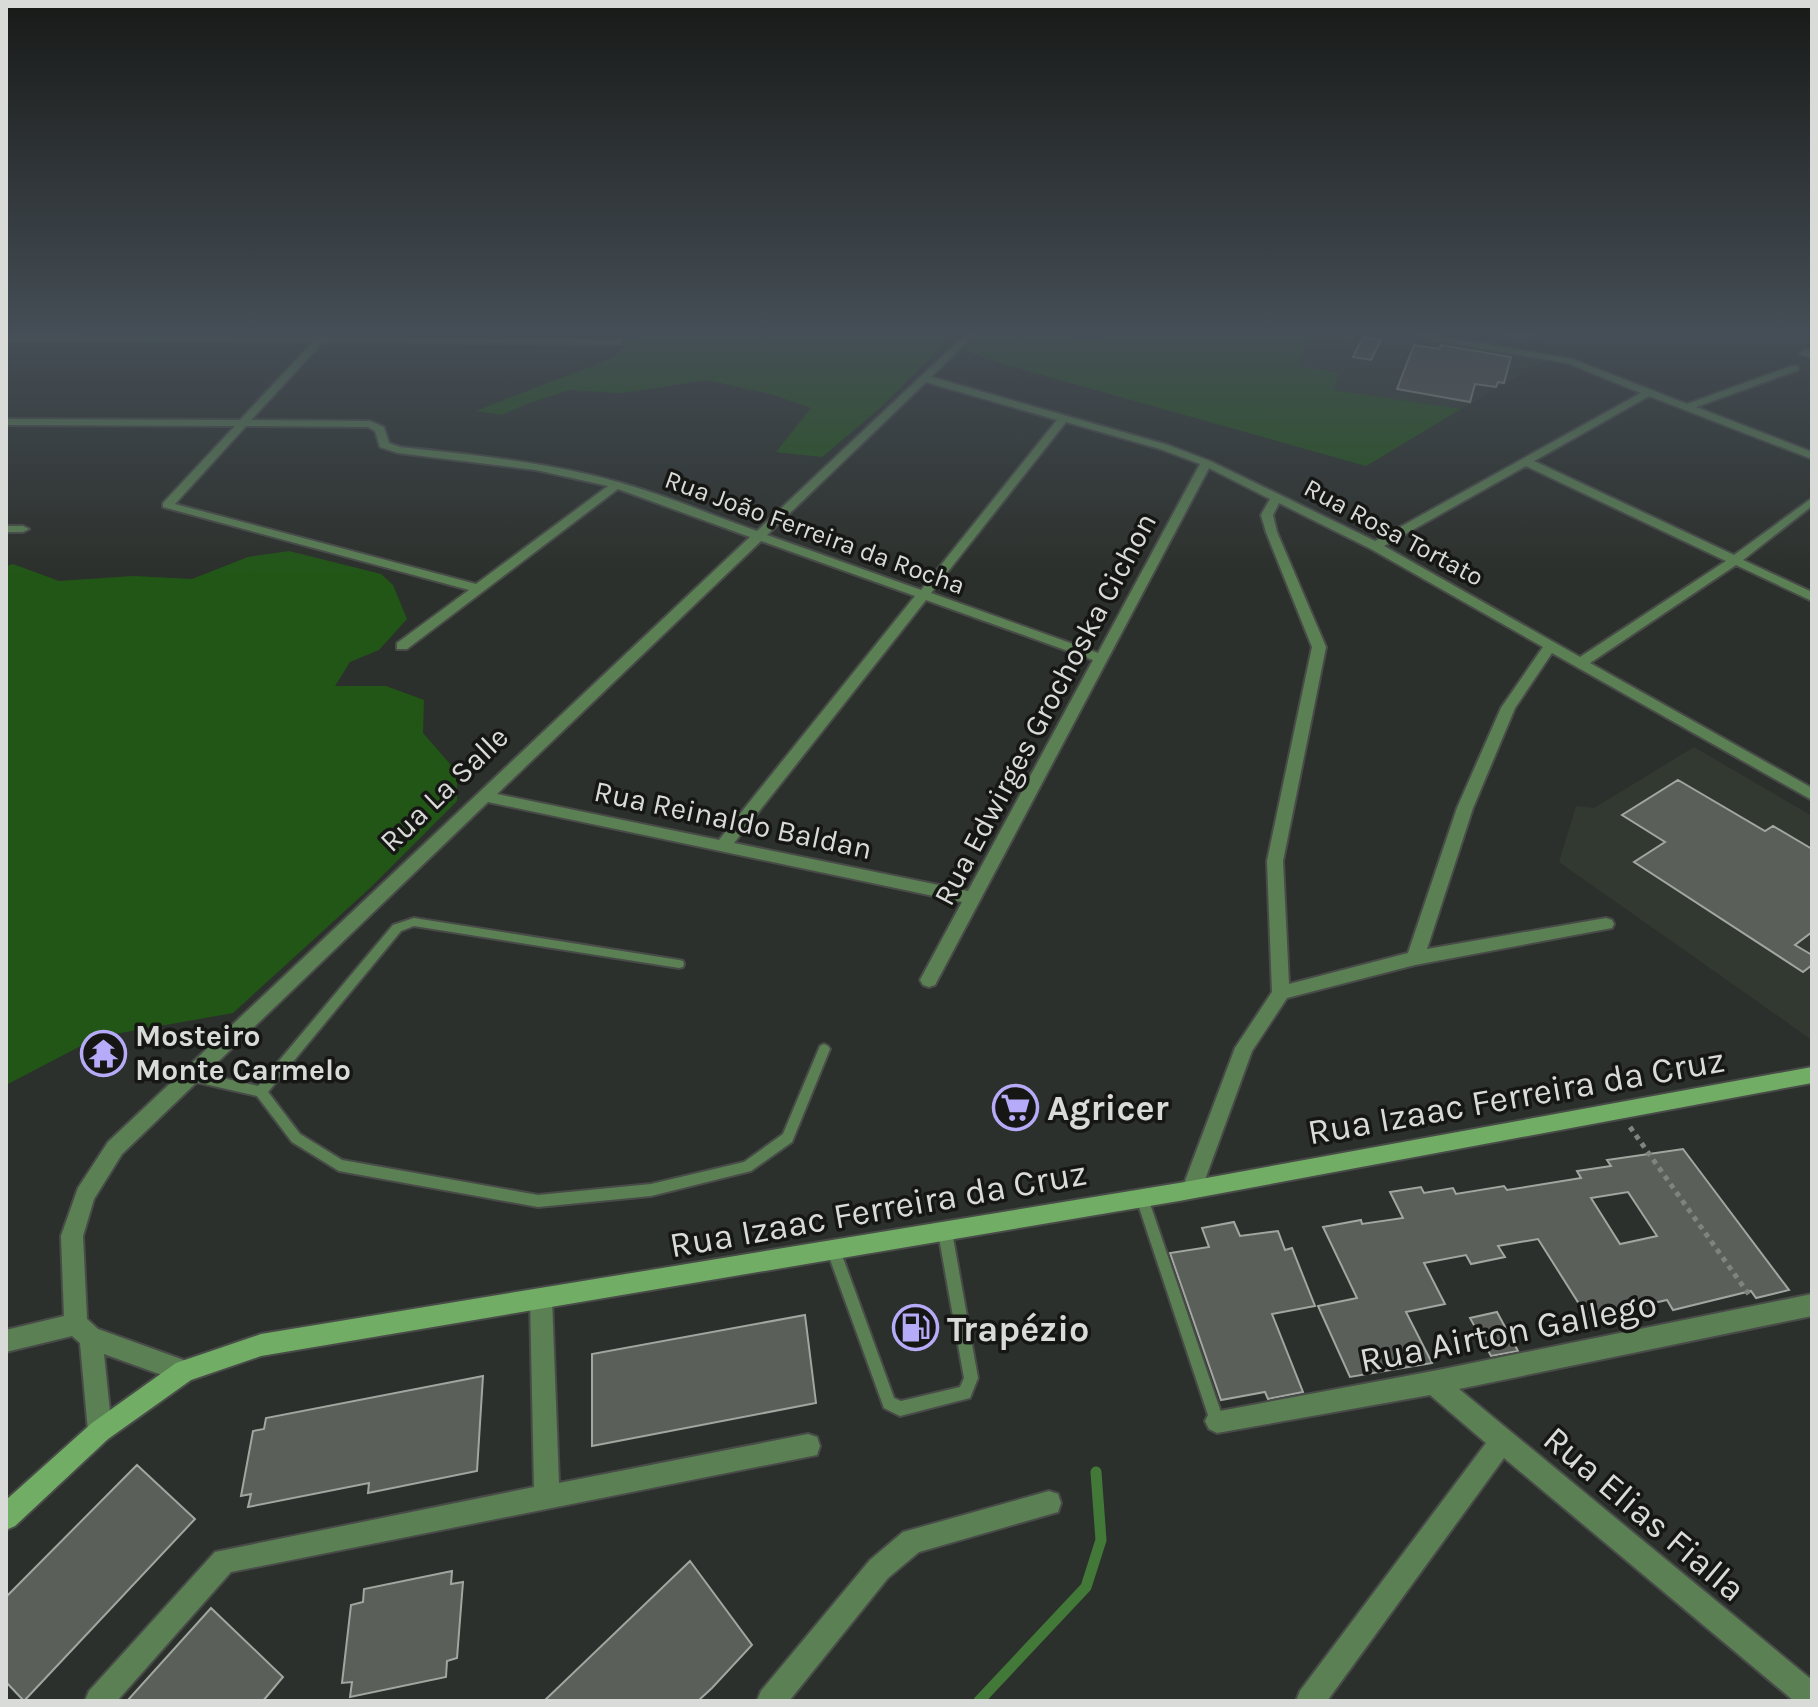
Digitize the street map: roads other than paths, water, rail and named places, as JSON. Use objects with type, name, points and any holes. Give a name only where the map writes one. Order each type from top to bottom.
[{"type":"main road","name":"Rua Izaac Ferreira da Cruz","points":[[6,1517],[100,1431],[184,1371],[261,1345],[1142,1198],[1812,1075]]},
{"type":"street","points":[[250,415],[167,505],[479,589]]},
{"type":"street","name":"Rua La Salle","points":[[100,1431],[83,1331],[72,1236],[85,1195],[115,1148],[884,415]]},
{"type":"street","name":"Rua Rosa Tortato","points":[[1052,415],[1206,463],[1375,546],[1812,795]]},
{"type":"street","points":[[1375,546],[1608,415]]},
{"type":"street","points":[[1707,415],[1812,456]]},
{"type":"street","points":[[723,846],[1064,418]]},
{"type":"street","points":[[6,422],[243,422]]},
{"type":"street","name":"Rua João Ferreira da Rocha","points":[[243,422],[370,424],[380,429],[384,445],[398,450],[567,471],[617,485],[1102,659]]},
{"type":"street","points":[[1525,461],[1812,597]]},
{"type":"street","name":"Rua Edwirges Grochoska Cichon","points":[[929,980],[1206,463]]},
{"type":"street","points":[[402,646],[617,485]]},
{"type":"street","points":[[1192,1189],[1244,1048],[1281,993],[1275,861],[1319,647],[1311,617],[1273,541],[1267,515],[1277,497]]},
{"type":"street","points":[[1582,662],[1734,561],[1812,501]]},
{"type":"street","points":[[6,529],[23,529]]},
{"type":"street","points":[[1415,958],[1465,808],[1508,708],[1551,645]]},
{"type":"street","name":"Rua Reinaldo Baldan","points":[[482,796],[972,898]]},
{"type":"street","points":[[1281,993],[1415,958],[1606,924]]},
{"type":"street","points":[[541,1299],[547,1497]]},
{"type":"street","name":"Rua Airton Gallego","points":[[1217,1421],[1433,1383],[1812,1305]]},
{"type":"street","points":[[6,1341],[83,1331],[184,1371]]},
{"type":"street","name":"Rua Elias Fialla","points":[[1433,1383],[1812,1698]]},
{"type":"street","points":[[1310,1701],[1502,1441]]},
{"type":"street","points":[[99,1701],[224,1561],[808,1446]]},
{"type":"street","points":[[771,1701],[879,1569],[912,1541],[1049,1503]]},
{"type":"lane","points":[[261,1092],[397,928],[406,924],[414,922],[679,964]]},
{"type":"lane","points":[[191,1076],[261,1092],[296,1138],[339,1165],[538,1201],[651,1190],[747,1167],[788,1138],[824,1049]]},
{"type":"lane","points":[[1142,1198],[1217,1421]]},
{"type":"lane","points":[[834,1251],[889,1403],[900,1409],[965,1393],[971,1378],[945,1232]]},
{"type":"waterway","points":[[979,1701],[1086,1587],[1101,1540],[1096,1472]]},
{"type":"place","name":"Mosteiro Monte Carmelo","points":[[104,1053]]},
{"type":"place","name":"Agricer","points":[[1016,1107]]},
{"type":"place","name":"Trapézio","points":[[916,1328]]}]
